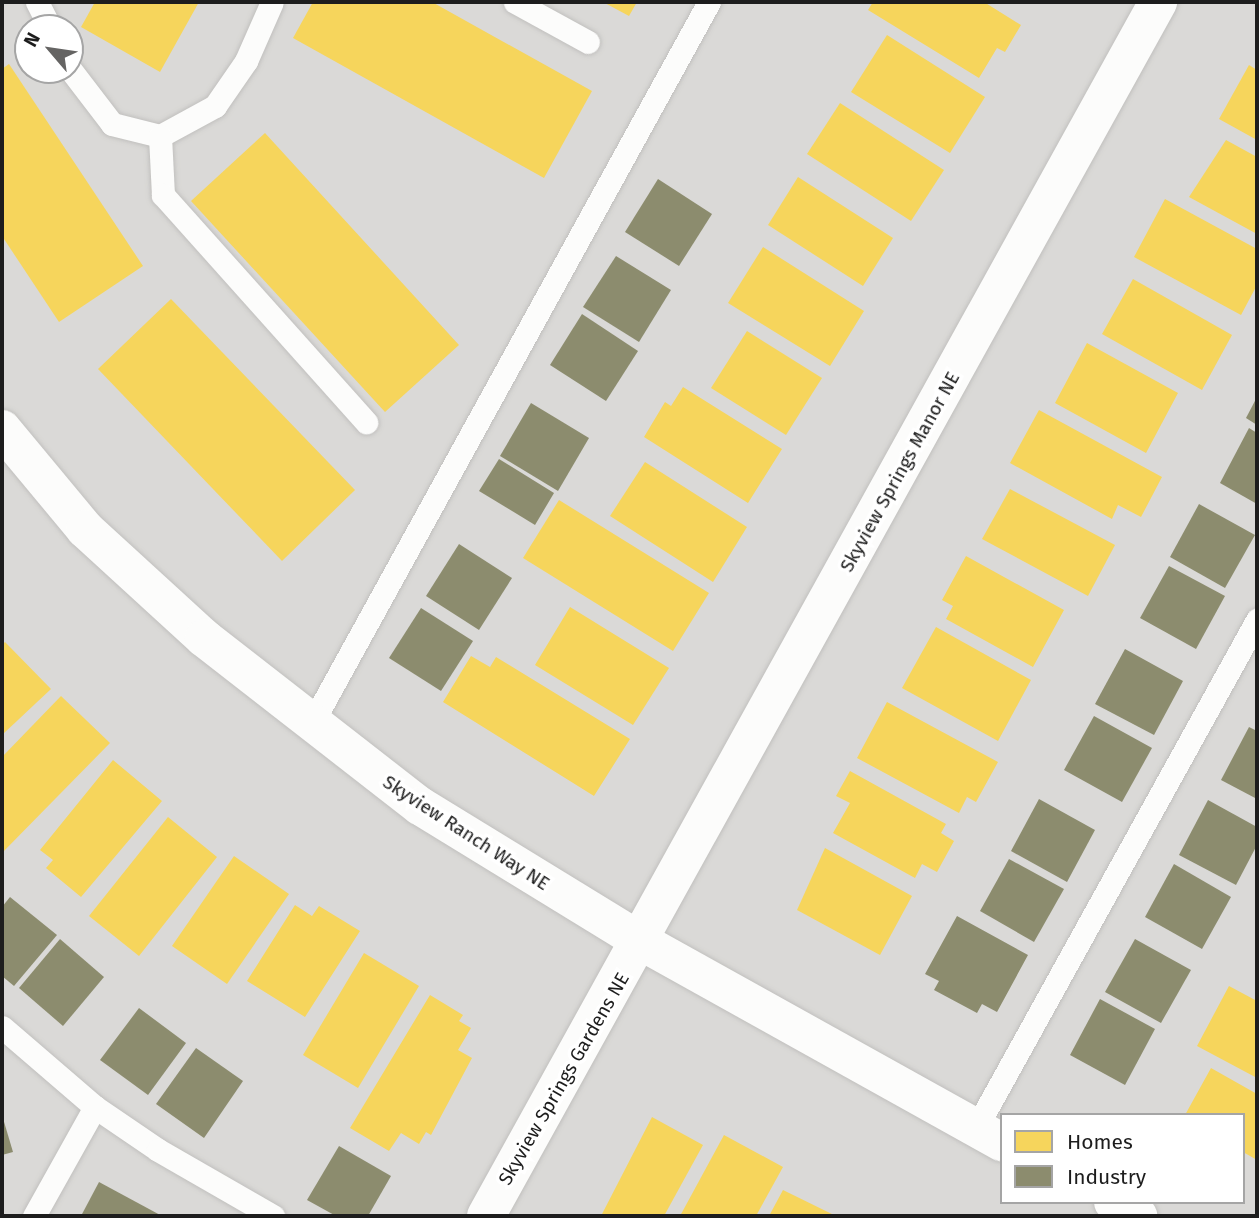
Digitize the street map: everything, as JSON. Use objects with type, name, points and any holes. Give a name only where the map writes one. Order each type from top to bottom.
[{"type":"street","name":"Skyview Springs Manor NE","points":[[642,942],[1158,2]]},
{"type":"street","name":"Skyview Ranch Way NE","points":[[2,429],[85,529],[204,638],[311,725],[420,806],[642,942],[989,1135]]},
{"type":"street","name":"Skyview Springs Gardens NE","points":[[486,1216],[642,942]]},
{"type":"street","points":[[1117,1204],[1138,1216]]},
{"type":"lane","points":[[81,84],[112,124],[160,136],[215,106],[246,61],[272,2]]},
{"type":"lane","points":[[515,2],[588,42]]},
{"type":"lane","points":[[311,725],[709,2]]},
{"type":"lane","points":[[160,136],[163,195],[366,422]]},
{"type":"lane","points":[[1000,1113],[1257,620]]},
{"type":"lane","points":[[2,1027],[95,1107],[158,1150],[273,1216]]},
{"type":"lane","points":[[34,1216],[95,1107]]},
{"type":"lane","points":[[989,1135],[1000,1114]]},
{"type":"shaded area","points":[[2,2],[1257,2],[1257,1216],[2,1216]]},
{"type":"building: Homes","points":[[95,2],[199,2],[160,72],[84,29],[84,22]]},
{"type":"building: Homes","points":[[313,2],[432,2],[592,91],[544,178],[293,38]]},
{"type":"building: Homes","points":[[603,2],[637,2],[629,16]]},
{"type":"building: Homes","points":[[873,2],[984,2],[1021,25],[1005,52],[997,48],[979,78],[868,10]]},
{"type":"building: Homes","points":[[887,35],[985,97],[950,153],[851,92]]},
{"type":"building: Homes","points":[[9,64],[14,72],[14,84],[22,84],[143,266],[59,322],[2,236],[2,69]]},
{"type":"building: Homes","points":[[1249,65],[1257,70],[1257,140],[1219,119]]},
{"type":"building: Homes","points":[[840,103],[944,170],[911,221],[807,154]]},
{"type":"building: Homes","points":[[265,133],[459,345],[385,412],[191,201]]},
{"type":"building: Homes","points":[[1226,140],[1257,157],[1257,234],[1189,197]]},
{"type":"building: Homes","points":[[798,177],[893,238],[863,286],[768,225]]},
{"type":"building: Homes","points":[[1165,199],[1257,249],[1257,285],[1241,315],[1134,257]]},
{"type":"building: Homes","points":[[763,247],[864,311],[830,366],[728,303]]},
{"type":"building: Homes","points":[[1133,279],[1232,335],[1202,390],[1102,334]]},
{"type":"building: Homes","points":[[171,299],[355,490],[282,561],[98,369]]},
{"type":"building: Homes","points":[[747,331],[822,378],[786,435],[711,388]]},
{"type":"building: Homes","points":[[1087,343],[1178,393],[1146,453],[1055,403]]},
{"type":"building: Homes","points":[[683,387],[782,449],[748,503],[644,437],[665,402],[671,406]]},
{"type":"building: Homes","points":[[1039,410],[1162,477],[1141,517],[1118,505],[1112,519],[1010,463]]},
{"type":"building: Homes","points":[[645,462],[747,527],[713,582],[610,516]]},
{"type":"building: Homes","points":[[1010,489],[1115,545],[1088,596],[982,539]]},
{"type":"building: Homes","points":[[559,500],[709,593],[673,651],[523,558]]},
{"type":"building: Homes","points":[[966,556],[1064,610],[1033,667],[946,619],[953,606],[942,600]]},
{"type":"building: Homes","points":[[570,607],[669,668],[633,725],[535,665]]},
{"type":"building: Homes","points":[[936,627],[1031,680],[998,741],[902,688]]},
{"type":"building: Homes","points":[[5,642],[51,689],[2,735],[2,645]]},
{"type":"building: Homes","points":[[471,656],[490,667],[496,657],[630,739],[594,796],[443,702]]},
{"type":"building: Homes","points":[[61,696],[110,743],[2,853],[2,757]]},
{"type":"building: Homes","points":[[887,702],[998,762],[976,802],[967,797],[959,813],[857,758]]},
{"type":"building: Homes","points":[[113,760],[162,801],[81,897],[46,868],[53,860],[40,850]]},
{"type":"building: Homes","points":[[850,771],[946,824],[941,833],[954,841],[937,872],[922,864],[915,878],[833,833],[850,803],[836,796]]},
{"type":"building: Homes","points":[[168,817],[217,857],[139,956],[89,916]]},
{"type":"building: Homes","points":[[825,848],[912,896],[880,955],[797,910]]},
{"type":"building: Homes","points":[[234,856],[289,894],[227,984],[172,946]]},
{"type":"building: Homes","points":[[295,905],[312,916],[319,906],[360,931],[305,1017],[247,981]]},
{"type":"building: Homes","points":[[364,953],[419,986],[358,1088],[303,1055]]},
{"type":"building: Homes","points":[[1229,986],[1257,1001],[1257,1078],[1197,1046]]},
{"type":"building: Homes","points":[[430,995],[463,1015],[459,1021],[471,1028],[458,1050],[472,1058],[431,1135],[426,1132],[419,1144],[401,1133],[389,1151],[350,1128]]},
{"type":"building: Homes","points":[[1211,1068],[1257,1094],[1257,1160],[1245,1153],[1245,1113],[1186,1113]]},
{"type":"building: Homes","points":[[652,1117],[703,1145],[664,1216],[601,1216]]},
{"type":"building: Homes","points":[[724,1135],[783,1167],[756,1216],[680,1216]]},
{"type":"building: Homes","points":[[783,1190],[836,1216],[769,1216]]},
{"type":"building: Industry","points":[[658,179],[712,214],[679,266],[625,232]]},
{"type":"building: Industry","points":[[616,256],[671,290],[639,342],[583,307]]},
{"type":"building: Industry","points":[[582,314],[638,351],[606,401],[550,365]]},
{"type":"building: Industry","points":[[1257,397],[1257,425],[1246,418]]},
{"type":"building: Industry","points":[[531,403],[589,438],[558,491],[500,456]]},
{"type":"building: Industry","points":[[1249,428],[1257,433],[1257,504],[1220,483]]},
{"type":"building: Industry","points":[[499,459],[554,493],[535,525],[479,491]]},
{"type":"building: Industry","points":[[1199,504],[1255,535],[1225,588],[1170,557]]},
{"type":"building: Industry","points":[[459,544],[512,578],[479,630],[426,596]]},
{"type":"building: Industry","points":[[1169,566],[1225,596],[1196,649],[1140,618]]},
{"type":"building: Industry","points":[[421,608],[473,641],[441,691],[389,658]]},
{"type":"building: Industry","points":[[1125,649],[1183,681],[1154,735],[1095,704]]},
{"type":"building: Industry","points":[[1094,716],[1152,748],[1122,802],[1064,770]]},
{"type":"building: Industry","points":[[1249,727],[1257,731],[1257,799],[1221,780]]},
{"type":"building: Industry","points":[[1039,799],[1095,830],[1067,882],[1011,851]]},
{"type":"building: Industry","points":[[1208,800],[1257,827],[1257,845],[1236,885],[1179,855]]},
{"type":"building: Industry","points":[[1009,859],[1064,889],[1034,942],[980,911]]},
{"type":"building: Industry","points":[[1174,864],[1231,897],[1202,949],[1145,917]]},
{"type":"building: Industry","points":[[10,897],[57,935],[14,986],[2,976],[2,907]]},
{"type":"building: Industry","points":[[957,916],[1028,955],[997,1012],[982,1004],[977,1013],[934,990],[939,981],[925,974]]},
{"type":"building: Industry","points":[[60,939],[104,977],[63,1026],[19,988]]},
{"type":"building: Industry","points":[[1135,939],[1191,970],[1161,1023],[1105,992]]},
{"type":"building: Industry","points":[[1100,999],[1155,1029],[1125,1085],[1070,1055]]},
{"type":"building: Industry","points":[[139,1008],[186,1043],[148,1095],[100,1060]]},
{"type":"building: Industry","points":[[196,1048],[243,1081],[204,1138],[156,1104]]},
{"type":"building: Industry","points":[[2,1115],[13,1152],[2,1155]]},
{"type":"building: Industry","points":[[339,1146],[391,1176],[368,1216],[336,1216],[307,1200]]},
{"type":"building: Industry","points":[[99,1182],[162,1216],[81,1216]]}]
